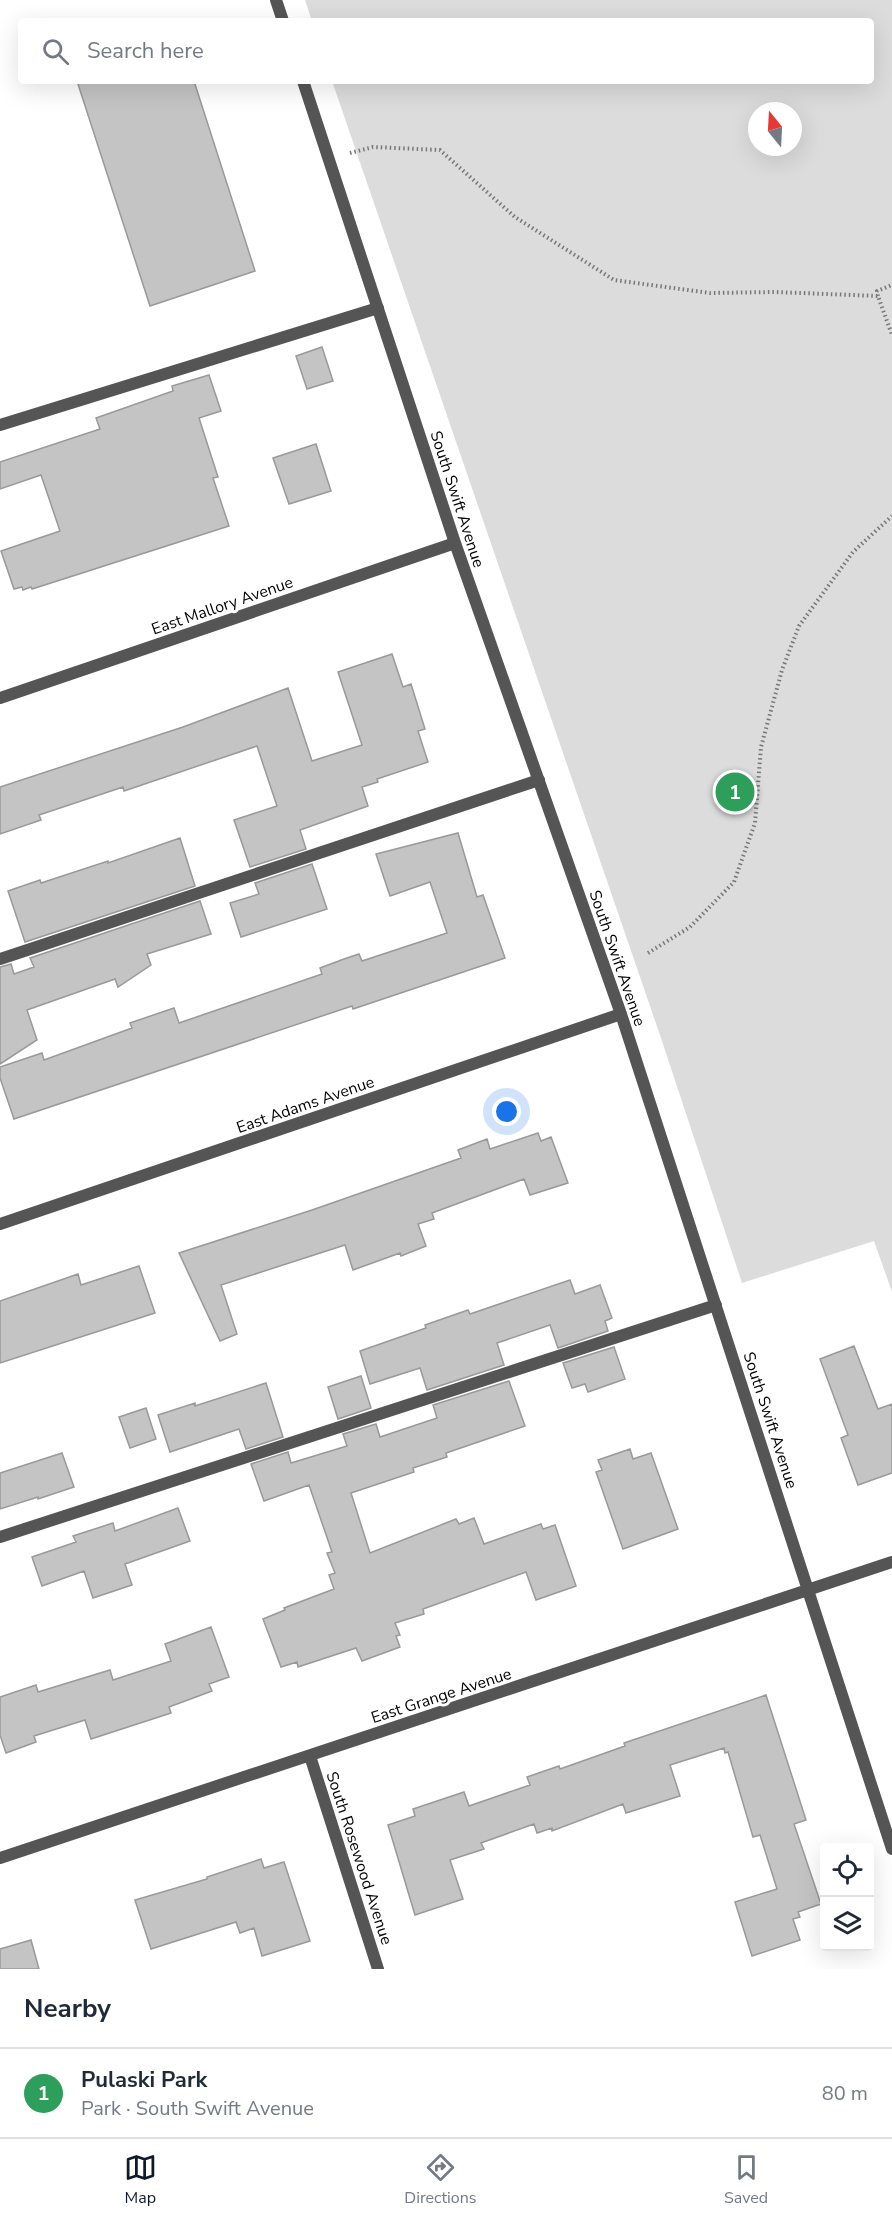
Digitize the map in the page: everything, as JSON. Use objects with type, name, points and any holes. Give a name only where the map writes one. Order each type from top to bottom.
[{"type":"street","points":[[276,0],[282,18]]},
{"type":"street","name":"South Swift Avenue","points":[[304,84],[455,543],[621,1014],[892,1849]]},
{"type":"street","points":[[0,425],[378,308]]},
{"type":"street","name":"East Mallory Avenue","points":[[0,698],[455,543]]},
{"type":"street","points":[[0,959],[539,780]]},
{"type":"street","name":"East Adams Avenue","points":[[0,1224],[621,1014]]},
{"type":"street","points":[[0,1537],[716,1305]]},
{"type":"street","name":"East Grange Avenue","points":[[0,1858],[892,1562]]},
{"type":"street","name":"South Rosewood Avenue","points":[[310,1756],[378,1969]]},
{"type":"path","points":[[329,159],[373,147],[440,150],[515,217],[614,280],[710,293],[775,292],[878,296]]},
{"type":"path","points":[[892,285],[877,291],[892,335]]},
{"type":"path","points":[[648,953],[690,927],[734,882],[755,823],[761,747],[782,670],[799,626],[853,552],[892,516]]},
{"type":"shaded area","points":[[305,0],[892,0],[892,1292],[874,1241],[742,1283],[661,1038],[333,84],[874,84],[874,18],[311,18]]},
{"type":"building","points":[[78,84],[195,84],[255,271],[150,306]]},
{"type":"building","points":[[322,347],[333,381],[307,389],[296,356]]},
{"type":"building","points":[[209,375],[221,411],[199,418],[218,477],[213,478],[229,526],[32,589],[31,587],[23,590],[22,587],[14,589],[1,551],[60,531],[41,475],[0,489],[0,462],[100,429],[96,418],[173,391],[172,386]]},
{"type":"building","points":[[316,444],[331,491],[289,504],[273,458]]},
{"type":"building","points":[[392,654],[403,687],[411,684],[425,729],[418,731],[428,762],[377,779],[378,782],[362,787],[368,806],[300,830],[306,849],[250,867],[234,820],[277,806],[257,746],[124,791],[123,787],[39,815],[41,820],[0,834],[0,787],[183,727],[288,688],[312,761],[362,745],[338,672]]},
{"type":"building","points":[[458,833],[477,897],[483,895],[505,958],[353,1009],[352,1006],[14,1119],[0,1078],[0,1067],[42,1053],[44,1060],[132,1028],[130,1023],[174,1008],[179,1023],[322,974],[320,968],[344,959],[359,954],[362,961],[447,933],[430,882],[390,896],[376,854]]},
{"type":"building","points":[[180,838],[195,886],[25,942],[8,891],[40,880],[41,883],[108,861],[108,863]]},
{"type":"building","points":[[312,864],[327,909],[241,937],[230,903],[259,894],[255,883]]},
{"type":"building","points":[[200,901],[211,934],[147,954],[151,965],[118,987],[115,979],[27,1010],[37,1040],[0,1064],[0,967],[11,964],[14,974],[34,967],[30,958]]},
{"type":"building","points":[[538,1133],[541,1141],[551,1137],[568,1183],[530,1195],[524,1179],[432,1213],[434,1219],[418,1224],[426,1246],[401,1256],[400,1253],[353,1270],[345,1245],[221,1285],[237,1334],[220,1341],[179,1253],[461,1158],[458,1150],[487,1139],[490,1149]]},
{"type":"building","points":[[139,1266],[155,1313],[0,1363],[0,1301],[78,1274],[81,1285]]},
{"type":"building","points":[[570,1280],[575,1294],[600,1285],[612,1318],[605,1321],[608,1331],[558,1348],[550,1325],[497,1343],[504,1365],[427,1390],[420,1368],[370,1384],[360,1351],[426,1328],[425,1325],[468,1310],[470,1314]]},
{"type":"building","points":[[854,1346],[878,1409],[892,1404],[892,1473],[858,1485],[841,1438],[848,1435],[820,1359]]},
{"type":"building","points":[[614,1347],[625,1379],[588,1392],[585,1384],[572,1388],[563,1363]]},
{"type":"building","points":[[361,1376],[371,1408],[338,1419],[328,1387]]},
{"type":"building","points":[[509,1381],[525,1426],[446,1453],[447,1457],[413,1468],[414,1472],[351,1493],[370,1553],[456,1519],[459,1524],[474,1518],[484,1544],[541,1524],[543,1529],[555,1525],[576,1586],[536,1600],[526,1572],[423,1609],[424,1614],[395,1623],[400,1635],[396,1636],[400,1647],[362,1661],[356,1648],[298,1667],[297,1662],[281,1667],[263,1619],[285,1610],[284,1608],[334,1589],[329,1575],[335,1573],[327,1553],[332,1552],[309,1485],[264,1501],[251,1464],[288,1452],[291,1463],[347,1446],[343,1434],[376,1424],[380,1437],[437,1418],[433,1405]]},
{"type":"building","points":[[266,1383],[283,1437],[246,1449],[239,1429],[170,1452],[158,1415],[195,1403],[195,1406]]},
{"type":"building","points":[[146,1408],[156,1439],[130,1448],[119,1417]]},
{"type":"building","points":[[630,1449],[633,1459],[651,1453],[678,1529],[623,1549],[596,1472],[602,1470],[598,1460]]},
{"type":"building","points":[[62,1453],[74,1487],[0,1509],[0,1473]]},
{"type":"building","points":[[178,1508],[190,1541],[125,1564],[132,1585],[93,1598],[84,1571],[42,1586],[32,1557],[76,1542],[73,1536],[113,1523],[115,1531]]},
{"type":"building","points":[[211,1627],[229,1677],[209,1684],[212,1691],[169,1707],[171,1713],[91,1739],[85,1720],[34,1736],[36,1742],[6,1753],[0,1735],[0,1697],[36,1685],[38,1692],[110,1670],[113,1680],[171,1661],[165,1644]]},
{"type":"building","points":[[766,1695],[806,1820],[794,1824],[820,1901],[820,1904],[798,1912],[800,1917],[793,1919],[800,1940],[752,1956],[735,1902],[777,1889],[760,1835],[753,1837],[728,1752],[725,1753],[724,1748],[670,1765],[680,1796],[626,1813],[623,1804],[552,1831],[552,1828],[537,1833],[534,1824],[481,1843],[484,1849],[450,1860],[463,1899],[415,1915],[388,1825],[415,1816],[413,1809],[464,1792],[469,1806],[530,1785],[527,1777],[559,1766],[560,1769],[625,1746],[624,1743]]},
{"type":"building","points":[[261,1859],[264,1868],[284,1862],[310,1941],[262,1956],[254,1928],[240,1933],[236,1922],[151,1949],[135,1900],[207,1879],[207,1877]]},
{"type":"building","points":[[31,1940],[39,1969],[0,1969],[0,1949]]},
{"type":"place","name":"Pulaski Park","points":[[735,792]]}]
